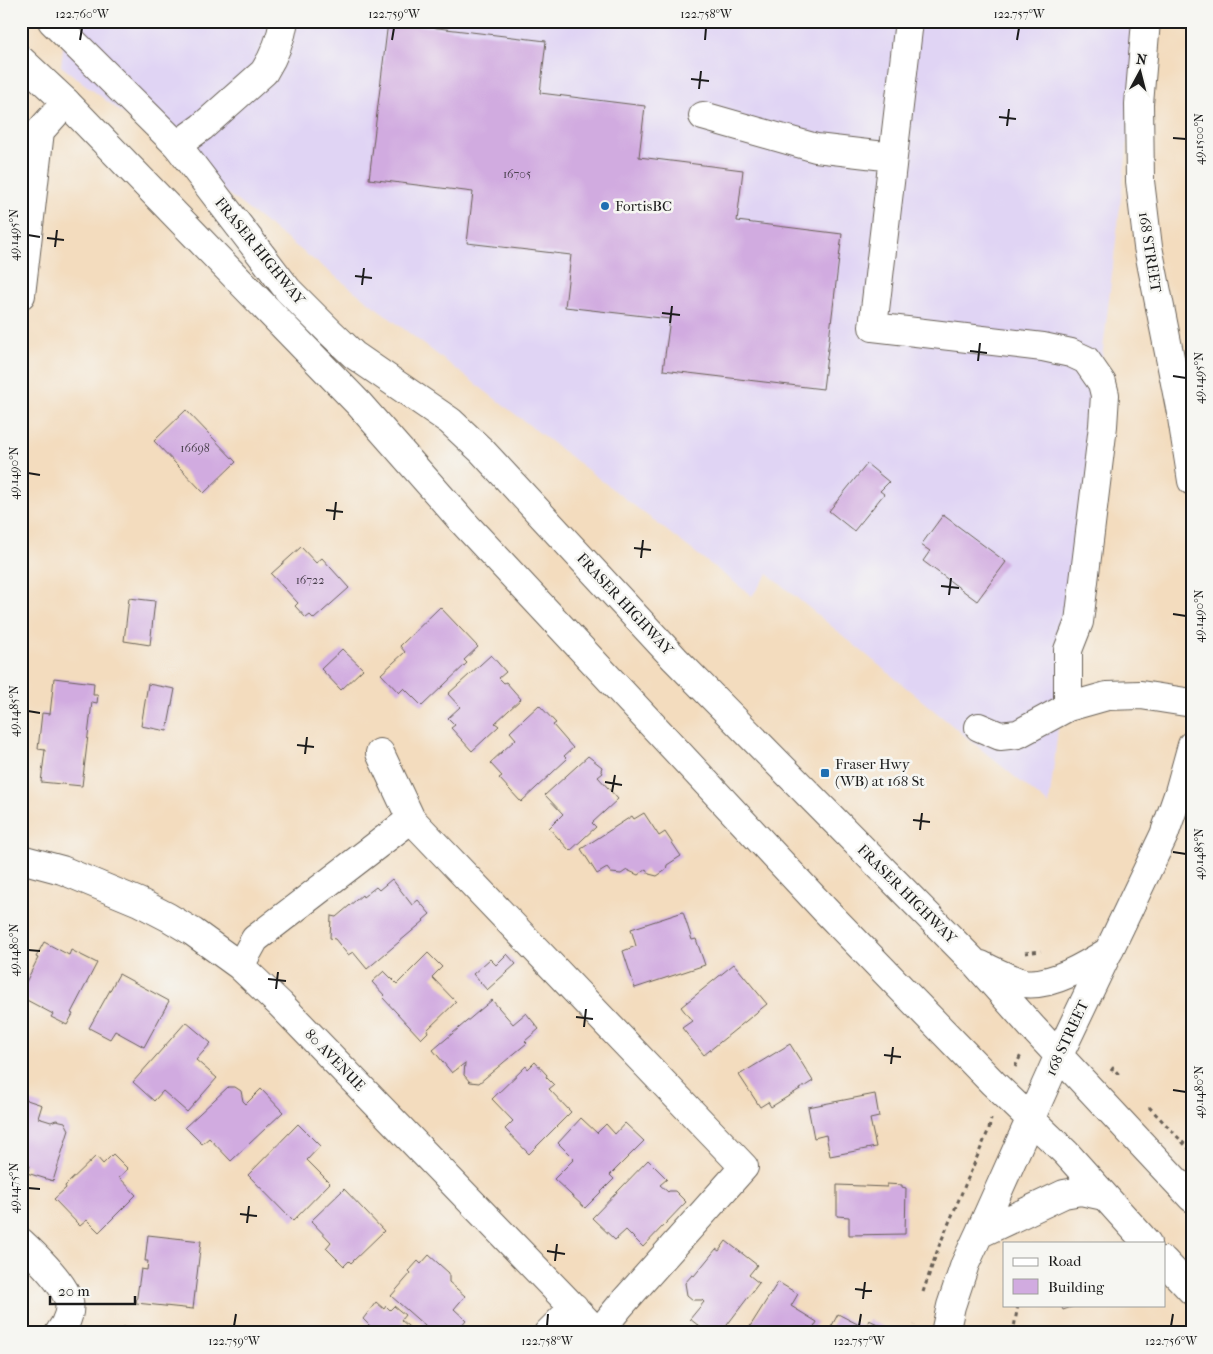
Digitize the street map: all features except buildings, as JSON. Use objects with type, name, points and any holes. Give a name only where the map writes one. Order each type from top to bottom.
[{"type":"main road","name":"FRASER HIGHWAY","points":[[52,21],[176,145],[288,290],[354,356],[450,420],[482,451],[675,659],[975,963],[1032,1027],[1192,1198]]},
{"type":"main road","points":[[176,145],[202,127],[264,72],[281,37],[284,21]]},
{"type":"main road","points":[[908,21],[873,327],[1043,347],[1072,353],[1086,360],[1102,382],[1105,395],[1104,426],[1079,622],[1068,650],[1068,707]]},
{"type":"main road","name":"168 STREET","points":[[1146,21],[1139,104],[1140,181],[1148,247],[1191,472]]},
{"type":"main road","name":"FRASER HIGHWAY","points":[[21,60],[66,102],[359,404],[462,521],[827,912],[1002,1105],[1030,1119],[1066,1153],[1146,1242]]},
{"type":"main road","points":[[21,295],[40,131],[66,102]]},
{"type":"main road","points":[[703,116],[816,148],[893,157]]},
{"type":"main road","points":[[979,727],[1000,736],[1018,734],[1068,707],[1095,698],[1118,694],[1141,695],[1192,703]]},
{"type":"main road","name":"168 STREET","points":[[945,1333],[951,1306],[979,1234],[1059,1055],[1110,952],[1164,835],[1179,792],[1192,745]]},
{"type":"main road","points":[[380,753],[412,819],[744,1167],[598,1333]]},
{"type":"main road","points":[[240,966],[255,939],[412,819]]},
{"type":"main road","name":"80 AVENUE","points":[[21,858],[62,870],[140,902],[193,932],[240,966],[287,1011],[598,1333]]},
{"type":"main road","points":[[975,963],[1024,983],[1045,981],[1078,970],[1110,952]]},
{"type":"main road","points":[[979,1234],[1064,1194],[1081,1191],[1104,1196]]},
{"type":"main road","points":[[21,1242],[51,1272],[67,1296],[68,1317],[59,1333]]},
{"type":"main road","points":[[1166,1263],[1192,1291]]},
{"type":"main road","points":[[548,1333],[574,1307]]},
{"type":"path","points":[[922,1299],[939,1246],[989,1128],[992,1116],[1002,1105],[1032,1027]]},
{"type":"path","points":[[1013,1333],[1018,1306]]},
{"type":"path","points":[[914,1333],[916,1324]]},
{"type":"shaded area","points":[[66,21],[1142,21],[1049,805],[768,574],[752,596],[61,66]]},
{"type":"place","name":"FortisBC","points":[[605,206]]},
{"type":"place","name":"Fraser Hwy (WB) at 168 St","points":[[825,773]]}]
